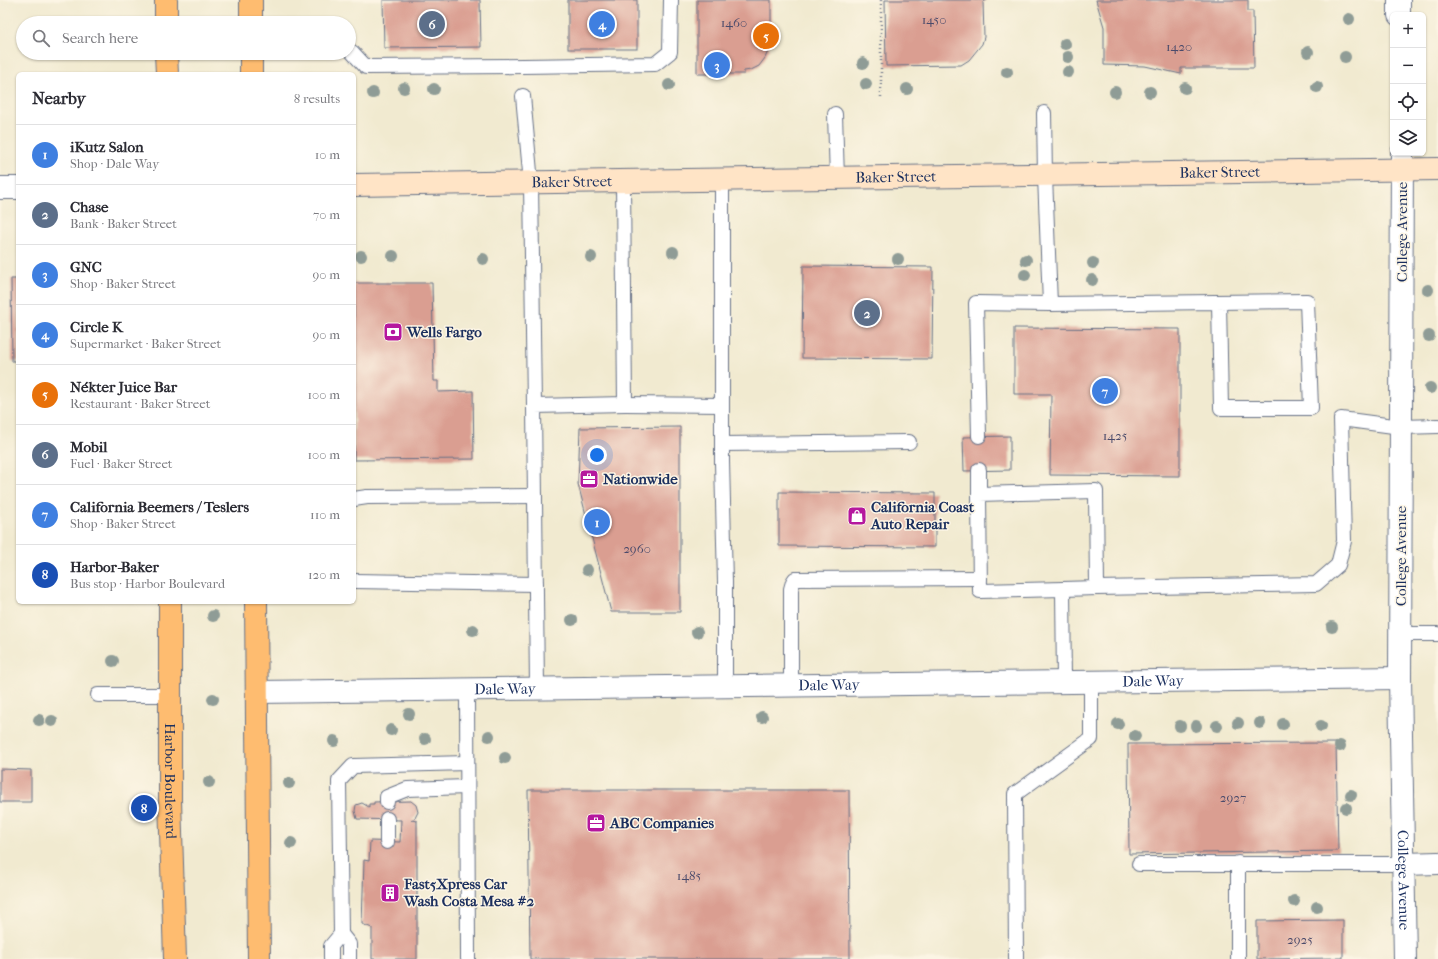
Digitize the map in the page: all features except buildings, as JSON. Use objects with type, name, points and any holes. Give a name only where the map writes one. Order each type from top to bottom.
[{"type":"main road","points":[[166,0],[166,16]]},
{"type":"main road","points":[[250,0],[251,16]]},
{"type":"main road","points":[[166,60],[166,72]]},
{"type":"main road","points":[[251,60],[251,72]]},
{"type":"main road","name":"Baker Street","points":[[356,186],[1045,176],[1402,162],[1438,169]]},
{"type":"main road","name":"Harbor Boulevard","points":[[170,604],[170,800],[175,959]]},
{"type":"main road","points":[[256,604],[259,959]]},
{"type":"street","points":[[1399,0],[1399,12]]},
{"type":"street","name":"College Avenue","points":[[1402,162],[1400,678],[1405,864],[1405,959]]},
{"type":"street","points":[[0,188],[16,188]]},
{"type":"street","name":"Dale Way","points":[[257,692],[1400,678]]},
{"type":"street","points":[[1405,864],[1438,863]]},
{"type":"lane","points":[[356,56],[366,67],[655,64],[670,52],[671,0]]},
{"type":"lane","points":[[523,96],[531,183],[537,688]]},
{"type":"lane","points":[[1044,112],[1050,304]]},
{"type":"lane","points":[[836,114],[837,179]]},
{"type":"lane","points":[[722,181],[722,444],[725,582],[725,686]]},
{"type":"lane","points":[[623,182],[625,404]]},
{"type":"lane","points":[[979,436],[976,303],[1050,304],[1219,302],[1307,301],[1311,408],[1221,408],[1219,302]]},
{"type":"lane","points":[[534,406],[625,404],[722,406]]},
{"type":"lane","points":[[980,470],[980,591],[1316,584],[1338,565],[1344,541],[1341,419],[1401,427],[1438,426]]},
{"type":"lane","points":[[722,444],[909,442]]},
{"type":"lane","points":[[980,494],[1096,491],[1097,588]]},
{"type":"lane","points":[[356,499],[367,497],[535,496]]},
{"type":"lane","points":[[792,685],[792,588],[795,579],[980,578]]},
{"type":"lane","points":[[356,581],[536,584]]},
{"type":"lane","points":[[1063,589],[1064,682]]},
{"type":"lane","points":[[1400,634],[1438,634]]},
{"type":"lane","points":[[1016,959],[1015,794],[1091,739],[1091,682]]},
{"type":"lane","points":[[467,689],[468,959]]},
{"type":"lane","points":[[98,695],[170,695]]},
{"type":"lane","points":[[331,959],[332,946],[340,934],[339,781],[353,766],[467,763]]},
{"type":"lane","points":[[387,802],[387,797],[407,789],[467,787]]},
{"type":"lane","points":[[387,819],[387,842]]},
{"type":"lane","points":[[1238,863],[1238,959]]},
{"type":"lane","points":[[1139,864],[1405,864]]},
{"type":"lane","points":[[340,934],[349,944],[349,959]]},
{"type":"path","points":[[881,0],[881,99]]},
{"type":"place","name":"Mobil","points":[[432,24]]},
{"type":"place","name":"Circle K","points":[[602,24]]},
{"type":"place","name":"Nékter Juice Bar","points":[[766,36]]},
{"type":"place","name":"GNC","points":[[717,65]]},
{"type":"place","name":"Chase","points":[[867,313]]},
{"type":"place","name":"Wells Fargo","points":[[393,332]]},
{"type":"place","name":"California Beemers / Teslers","points":[[1105,391]]},
{"type":"place","name":"Nationwide","points":[[589,479]]},
{"type":"place","name":"California Coast Auto Repair","points":[[857,516]]},
{"type":"place","name":"iKutz Salon","points":[[597,522]]},
{"type":"place","name":"Harbor-Baker","points":[[144,808]]},
{"type":"place","name":"ABC Companies","points":[[596,823]]},
{"type":"place","name":"Fast5Xpress Car Wash Costa Mesa #2","points":[[390,893]]}]
